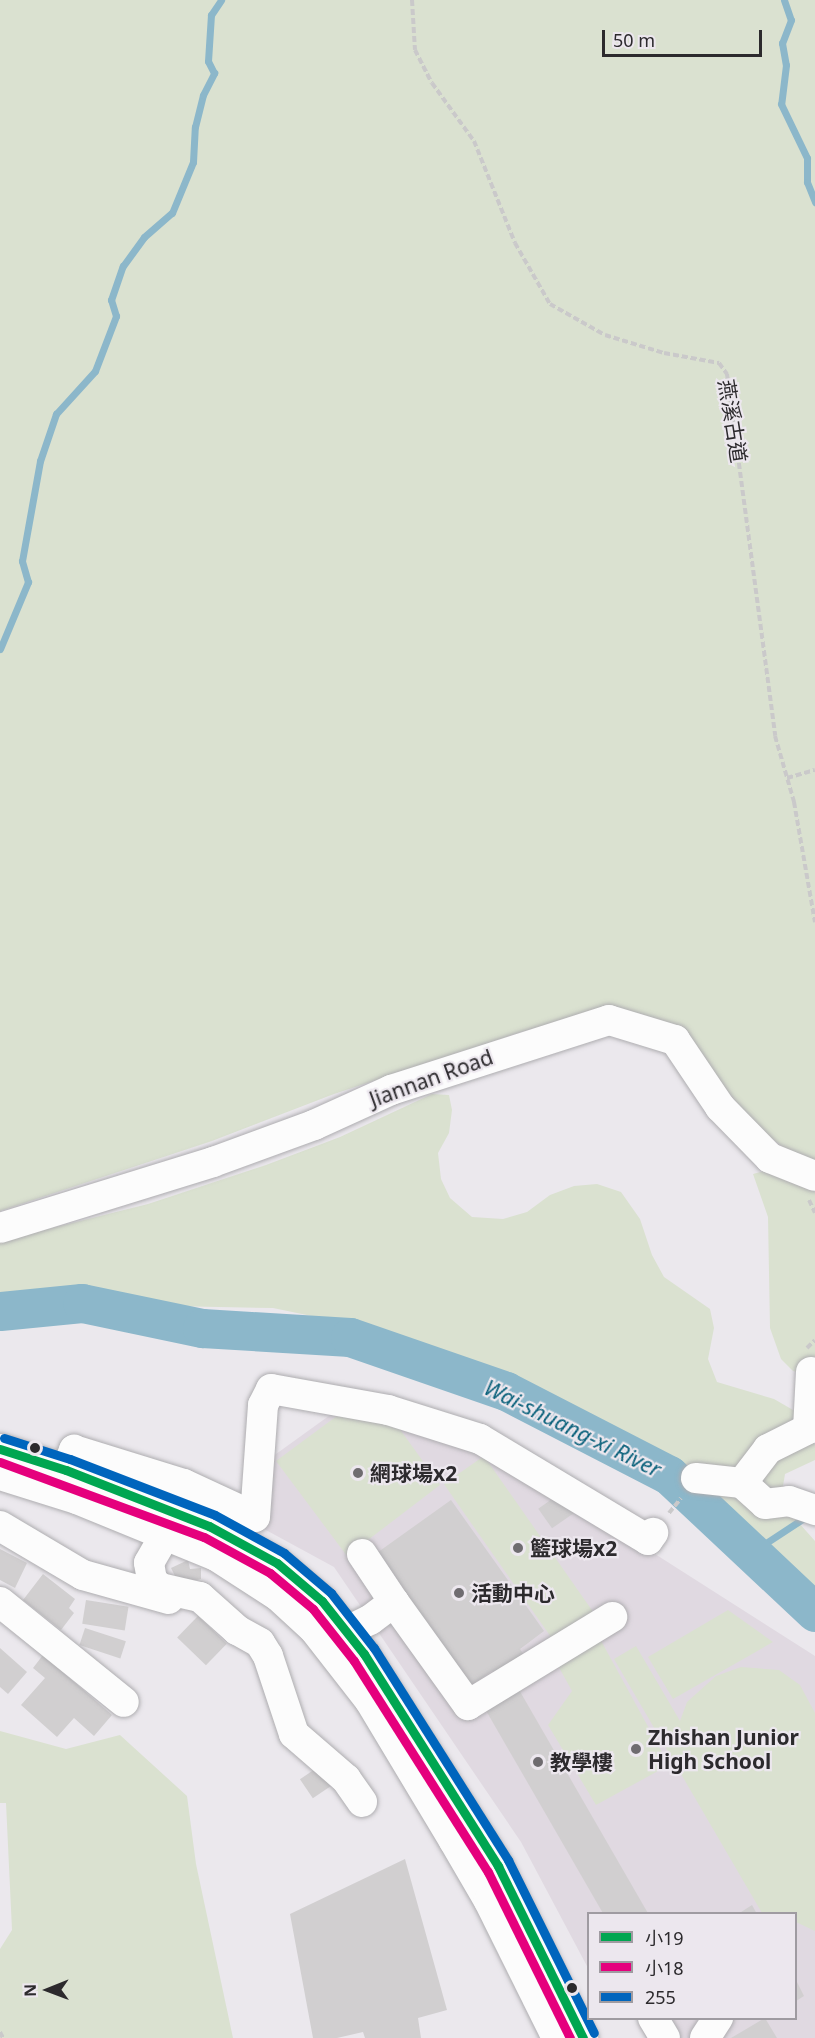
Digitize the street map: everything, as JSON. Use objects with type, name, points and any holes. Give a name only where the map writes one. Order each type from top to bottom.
[{"type":"street","name":"Jiannan Road","points":[[0,1228],[213,1162],[314,1125],[391,1090],[609,1020],[675,1040],[720,1107],[770,1158],[815,1176]]},
{"type":"street","points":[[742,1483],[768,1449],[808,1429],[811,1372]]},
{"type":"street","points":[[66,1470],[74,1450],[184,1484],[255,1516],[263,1405],[271,1389],[388,1410],[480,1438],[648,1540],[653,1533]]},
{"type":"street","points":[[0,1449],[66,1470],[209,1526],[277,1563],[322,1601],[370,1664],[498,1866],[583,2038]]},
{"type":"street","points":[[0,1475],[77,1499],[216,1556],[278,1596],[314,1629],[370,1701],[454,1841],[489,1901],[557,2038]]},
{"type":"street","points":[[696,1478],[742,1483],[765,1504],[789,1501],[815,1510]]},
{"type":"street","points":[[0,1526],[83,1575],[194,1606],[234,1646]]},
{"type":"street","points":[[165,1535],[149,1563],[152,1580],[160,1588],[200,1597],[237,1630],[260,1643],[268,1656],[294,1734],[346,1779],[362,1802]]},
{"type":"street","points":[[362,1554],[468,1705],[612,1617]]},
{"type":"street","points":[[0,1602],[124,1702]]},
{"type":"street","points":[[345,1632],[370,1620],[394,1602]]},
{"type":"street","points":[[705,2038],[717,2020]]},
{"type":"path","name":"燕溪古道","points":[[412,0],[415,50],[432,83],[474,141],[515,243],[550,304],[604,335],[664,353],[719,363],[727,374],[775,736],[788,778],[815,922]]},
{"type":"path","points":[[788,778],[815,770]]},
{"type":"path","points":[[653,1533],[696,1478]]},
{"type":"path","points":[[0,2032],[3,2038]]},
{"type":"shaded area","name":"Zhishan Junior High School","points":[[344,1405],[481,1443],[815,1656],[815,2038],[646,2038],[637,2020],[797,2020],[797,1912],[587,1912],[587,1966],[521,1842],[334,1567],[242,1517],[258,1467]]},
{"type":"green space","points":[[0,0],[815,0],[815,1165],[793,1155],[756,1126],[672,1024],[637,1013],[605,1009],[521,1032],[334,1094],[212,1141],[0,1211]]},
{"type":"green space","points":[[432,1094],[449,1095],[452,1110],[449,1133],[438,1153],[441,1179],[450,1198],[472,1217],[503,1219],[527,1212],[550,1195],[574,1186],[597,1184],[621,1192],[640,1219],[652,1255],[664,1277],[710,1309],[714,1328],[708,1359],[717,1382],[774,1399],[800,1414],[815,1445],[815,1460],[785,1474],[783,1486],[791,1514],[815,1541],[815,1596],[676,1469],[613,1430],[521,1382],[355,1325],[273,1308],[169,1306],[108,1294],[32,1294],[0,1300],[0,1241],[148,1204],[266,1165],[340,1137]]},
{"type":"green space","points":[[764,1171],[815,1192],[815,1376],[793,1371],[781,1359],[770,1328],[768,1217],[753,1174]]},
{"type":"green space","name":"網球場x2","points":[[345,1410],[394,1421],[440,1485],[347,1556],[276,1461]]},
{"type":"green space","name":"籃球場x2","points":[[484,1456],[594,1612],[553,1641],[444,1484]]},
{"type":"green space","points":[[728,1610],[773,1642],[673,1699],[648,1657]]},
{"type":"green space","points":[[599,1637],[669,1765],[596,1805],[548,1725],[572,1691],[556,1662]]},
{"type":"green space","points":[[636,1646],[680,1721],[687,1702],[716,1676],[741,1667],[779,1670],[800,1685],[815,1713],[815,1931],[797,1922],[797,1912],[761,1912],[614,1659]]},
{"type":"green space","points":[[0,1731],[66,1749],[120,1735],[187,1796],[196,1864],[233,2038],[0,2038],[0,1949],[12,1930],[6,1803],[0,1803]]},
{"type":"building","points":[[562,1492],[576,1512],[552,1528],[538,1509]]},
{"type":"building","name":"活動中心","points":[[451,1500],[544,1631],[520,1649],[528,1661],[500,1681],[492,1671],[467,1688],[374,1555]]},
{"type":"building","points":[[0,1549],[27,1563],[15,1588],[0,1580]]},
{"type":"building","points":[[188,1560],[190,1569],[201,1568],[201,1579],[179,1584],[171,1568]]},
{"type":"building","points":[[43,1574],[75,1599],[69,1608],[74,1613],[61,1630],[23,1600]]},
{"type":"building","points":[[86,1600],[128,1607],[125,1630],[82,1624]]},
{"type":"building","points":[[198,1616],[227,1644],[206,1665],[177,1638]]},
{"type":"building","points":[[85,1628],[126,1641],[120,1658],[79,1645]]},
{"type":"building","points":[[0,1648],[27,1672],[8,1694],[0,1687]]},
{"type":"building","points":[[43,1655],[112,1715],[94,1736],[74,1718],[57,1737],[21,1705],[45,1678],[33,1668]]},
{"type":"building","name":"教學樓","points":[[518,1688],[647,1912],[602,1912],[484,1708]]},
{"type":"building","points":[[324,1763],[337,1782],[313,1798],[300,1779]]},
{"type":"building","points":[[405,1859],[447,2010],[418,2018],[421,2038],[365,2038],[363,2032],[337,2038],[313,2038],[290,1914]]},
{"type":"building","points":[[752,1905],[756,1912],[741,1912]]},
{"type":"building","points":[[797,1982],[804,1996],[797,2000]]},
{"type":"building","points":[[762,2020],[766,2020],[777,2038],[731,2038]]},
{"type":"waterway","points":[[0,649],[28,582],[22,561],[40,461],[56,414],[95,371],[116,316],[111,300],[123,266],[144,237],[172,213],[193,162],[195,127],[203,95],[214,73],[208,61],[211,15],[221,0]]},
{"type":"waterway","points":[[784,0],[791,20],[782,43],[786,65],[781,104],[807,158],[807,182],[815,202]]},
{"type":"waterway","name":"Wai-shuang-xi River","points":[[0,1311],[82,1303],[202,1328],[350,1337],[506,1391],[669,1475],[815,1612]]},
{"type":"waterway","points":[[749,1554],[807,1516]]},
{"type":"transit line","name":"255","points":[[4,1438],[70,1459],[215,1515],[284,1553],[331,1593],[374,1648],[508,1860],[587,2019]]},
{"type":"transit line","name":"小19","points":[[0,1449],[66,1470],[209,1526],[277,1563],[322,1601],[364,1654],[498,1866],[583,2038]]},
{"type":"transit line","name":"小18","points":[[0,1462],[204,1537],[270,1573],[313,1609],[354,1661],[488,1872],[570,2038]]},
{"type":"transit line","name":"255","points":[[588,2020],[594,2033]]},
{"type":"place","name":"網球場x2","points":[[358,1473]]},
{"type":"place","name":"籃球場x2","points":[[518,1548]]},
{"type":"place","name":"活動中心","points":[[459,1593]]},
{"type":"place","name":"Zhishan Junior High School","points":[[636,1749]]},
{"type":"place","name":"教學樓","points":[[538,1762]]}]
